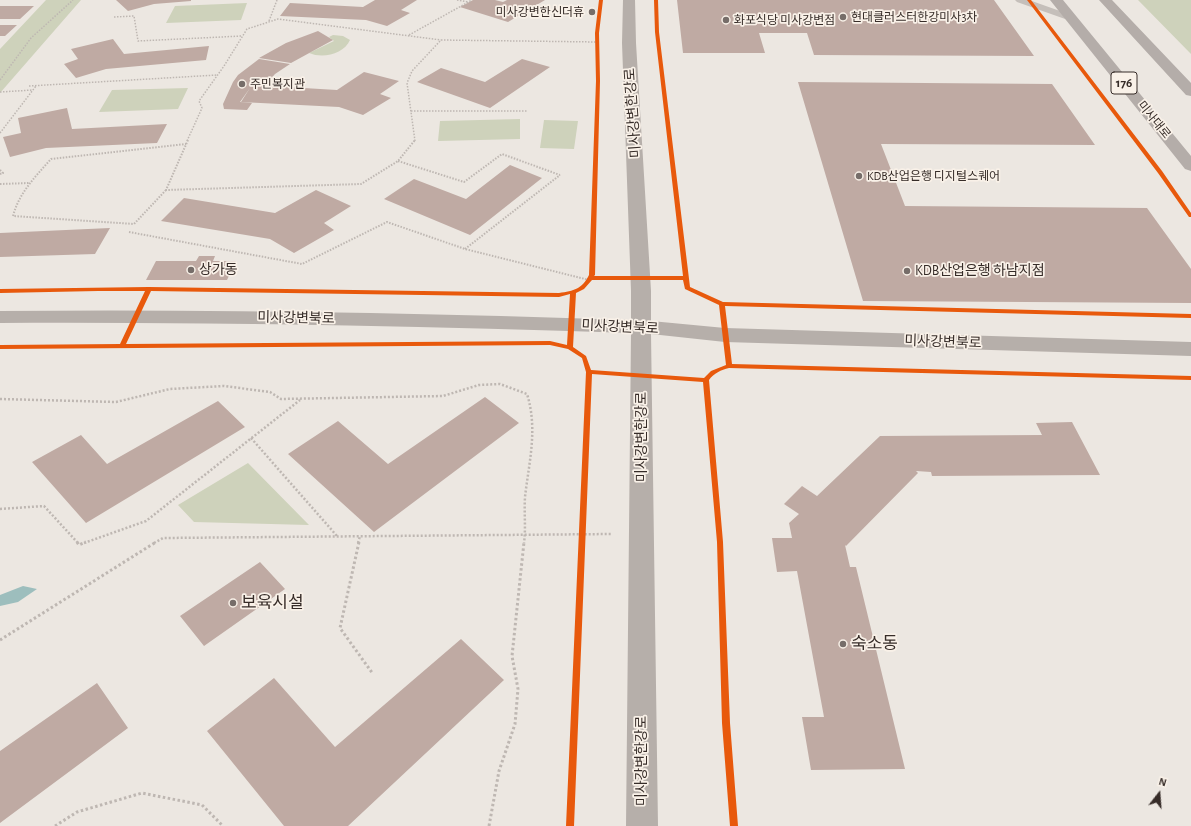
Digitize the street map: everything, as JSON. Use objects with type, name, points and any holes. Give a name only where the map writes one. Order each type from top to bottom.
[{"type":"main road","name":"미사대로","points":[[1056,0],[1191,166]]},
{"type":"main road","points":[[1105,0],[1191,92]]},
{"type":"street","name":"미사강변한강로","points":[[629,0],[629,43],[641,278],[642,327],[642,826]]},
{"type":"street","name":"미사강변북로","points":[[0,317],[121,316],[436,320],[642,327],[725,336],[1191,350]]},
{"type":"lane","points":[[1020,0],[1071,18]]},
{"type":"path","points":[[0,80],[31,38],[73,0]]},
{"type":"path","points":[[269,21],[277,0]]},
{"type":"path","points":[[457,0],[468,2]]},
{"type":"path","points":[[409,36],[472,0]]},
{"type":"path","points":[[114,17],[134,16],[138,41],[243,36]]},
{"type":"path","points":[[186,144],[51,159],[29,183],[15,206],[13,216],[134,224],[166,190],[202,108],[199,101],[247,29],[269,21],[278,19],[441,40],[597,44],[597,33]]},
{"type":"path","points":[[166,190],[361,184],[398,161],[415,141],[407,83],[412,71],[441,40]]},
{"type":"path","points":[[29,86],[217,75]]},
{"type":"path","points":[[0,133],[37,86]]},
{"type":"path","points":[[0,92],[33,90]]},
{"type":"path","points":[[411,111],[527,111]]},
{"type":"path","points":[[398,161],[464,182],[502,154],[560,175],[465,250]]},
{"type":"path","points":[[0,170],[3,173],[0,174]]},
{"type":"path","points":[[0,184],[29,183]]},
{"type":"path","points":[[129,232],[302,264],[387,222],[465,250],[590,279],[641,278]]},
{"type":"path","points":[[0,399],[116,402],[170,388],[224,386],[270,392],[281,399],[443,396],[479,385],[500,384],[527,394],[532,410],[533,442],[525,499],[525,534],[512,656],[518,689],[515,724],[499,771],[489,826]]},
{"type":"path","points":[[0,509],[44,506],[79,545],[146,521],[301,399]]},
{"type":"path","points":[[251,438],[337,536]]},
{"type":"path","points":[[582,542],[583,526]]},
{"type":"path","points":[[0,640],[163,538],[642,534]]},
{"type":"path","points":[[360,536],[340,628],[373,674]]},
{"type":"path","points":[[55,826],[77,812],[142,793],[202,805],[223,826]]},
{"type":"green space","points":[[46,0],[81,0],[0,93],[0,49]]},
{"type":"green space","points":[[1138,0],[1191,0],[1191,54]]},
{"type":"green space","points":[[247,3],[241,20],[166,23],[175,6]]},
{"type":"green space","points":[[333,35],[343,36],[350,40],[343,49],[332,54],[315,55],[309,53],[334,41],[329,37]]},
{"type":"green space","points":[[188,88],[178,109],[99,112],[112,90]]},
{"type":"green space","points":[[520,119],[520,139],[438,141],[440,121]]},
{"type":"green space","points":[[544,120],[578,121],[574,149],[540,148]]},
{"type":"green space","points":[[248,463],[309,525],[194,522],[178,505]]},
{"type":"water","points":[[23,586],[37,589],[18,602],[0,606],[0,595]]},
{"type":"building","points":[[116,0],[191,1],[154,4],[128,11]]},
{"type":"building","points":[[375,0],[417,0],[401,10],[410,13],[387,26],[366,20],[280,16],[290,3],[363,7]]},
{"type":"building","points":[[473,0],[495,0],[503,2],[507,0],[545,0],[508,22],[460,7]]},
{"type":"building","name":"현대클러스터한강미사3차","points":[[677,0],[994,0],[1034,56],[814,55],[807,33],[759,33],[765,53],[683,53]]},
{"type":"building","points":[[0,6],[34,6],[20,19],[0,19]]},
{"type":"building","points":[[0,25],[17,25],[5,36],[0,36]]},
{"type":"building","points":[[318,31],[333,40],[291,63],[259,58],[286,43]]},
{"type":"building","points":[[113,39],[124,54],[209,46],[206,60],[106,69],[76,78],[64,64],[78,59],[71,49]]},
{"type":"building","points":[[259,59],[290,64],[275,74],[265,85],[253,85],[337,90],[364,72],[399,81],[380,94],[391,98],[363,115],[339,107],[241,102],[250,88],[240,102],[252,103],[247,110],[224,109],[223,104],[233,82],[238,75]]},
{"type":"building","points":[[522,59],[550,67],[490,108],[417,82],[441,68],[485,82]]},
{"type":"building","name":"KDB산업은행 디지털스퀘어","points":[[798,82],[1052,84],[1095,145],[881,144],[905,206],[1147,208],[1191,269],[1191,303],[863,301]]},
{"type":"building","points":[[67,108],[72,129],[167,124],[157,143],[46,148],[10,157],[3,137],[21,133],[18,118]]},
{"type":"building","points":[[510,165],[542,178],[470,235],[384,199],[414,179],[466,199]]},
{"type":"building","points":[[316,190],[351,206],[324,223],[334,230],[294,253],[270,239],[161,221],[184,198],[275,213]]},
{"type":"building","points":[[110,228],[95,254],[0,257],[0,233]]},
{"type":"building","name":"상가동","points":[[199,256],[215,256],[213,261],[236,261],[227,280],[146,280],[156,261],[196,261]]},
{"type":"building","points":[[485,397],[519,423],[374,532],[288,454],[338,421],[388,464]]},
{"type":"building","points":[[218,401],[245,427],[86,523],[32,462],[81,435],[107,464]]},
{"type":"building","name":"숙소동","points":[[1072,422],[1100,475],[932,476],[931,472],[916,471],[918,473],[846,546],[845,545],[850,567],[856,567],[905,769],[811,770],[802,717],[824,717],[797,571],[777,572],[772,538],[792,538],[789,523],[799,514],[784,504],[802,486],[817,496],[880,436],[1042,435],[1036,423]]},
{"type":"building","name":"보육시설","points":[[260,562],[285,589],[204,646],[180,616]]},
{"type":"building","points":[[461,639],[504,680],[348,826],[284,826],[207,731],[274,678],[335,747]]},
{"type":"building","points":[[97,683],[128,728],[0,823],[0,751]]},
{"type":"cycle path","points":[[0,291],[98,289],[559,295],[578,290],[586,284],[592,275],[598,81],[597,33],[601,0]]},
{"type":"cycle path","points":[[656,0],[657,32],[687,288],[722,304],[1191,316]]},
{"type":"cycle path","points":[[1029,0],[1160,172],[1191,216]]},
{"type":"cycle path","points":[[591,278],[686,278]]},
{"type":"cycle path","points":[[122,346],[149,289]]},
{"type":"cycle path","points":[[570,348],[573,292]]},
{"type":"cycle path","points":[[722,304],[729,366]]},
{"type":"cycle path","points":[[0,347],[550,343],[570,348],[584,357],[589,372],[570,826]]},
{"type":"cycle path","points":[[734,826],[726,723],[720,542],[706,380],[710,374],[729,366],[1191,378]]},
{"type":"cycle path","points":[[589,372],[706,380]]},
{"type":"place","name":"미사강변한신더휴","points":[[592,12]]},
{"type":"place","name":"현대클러스터한강미사3차","points":[[843,17]]},
{"type":"place","name":"화포식당 미사강변점","points":[[726,20]]},
{"type":"place","name":"주민복지관","points":[[242,84]]},
{"type":"place","name":"KDB산업은행 디지털스퀘어","points":[[859,176]]},
{"type":"place","name":"상가동","points":[[191,270]]},
{"type":"place","name":"KDB산업은행 하남지점","points":[[907,271]]},
{"type":"place","name":"보육시설","points":[[233,603]]},
{"type":"place","name":"숙소동","points":[[843,644]]}]
